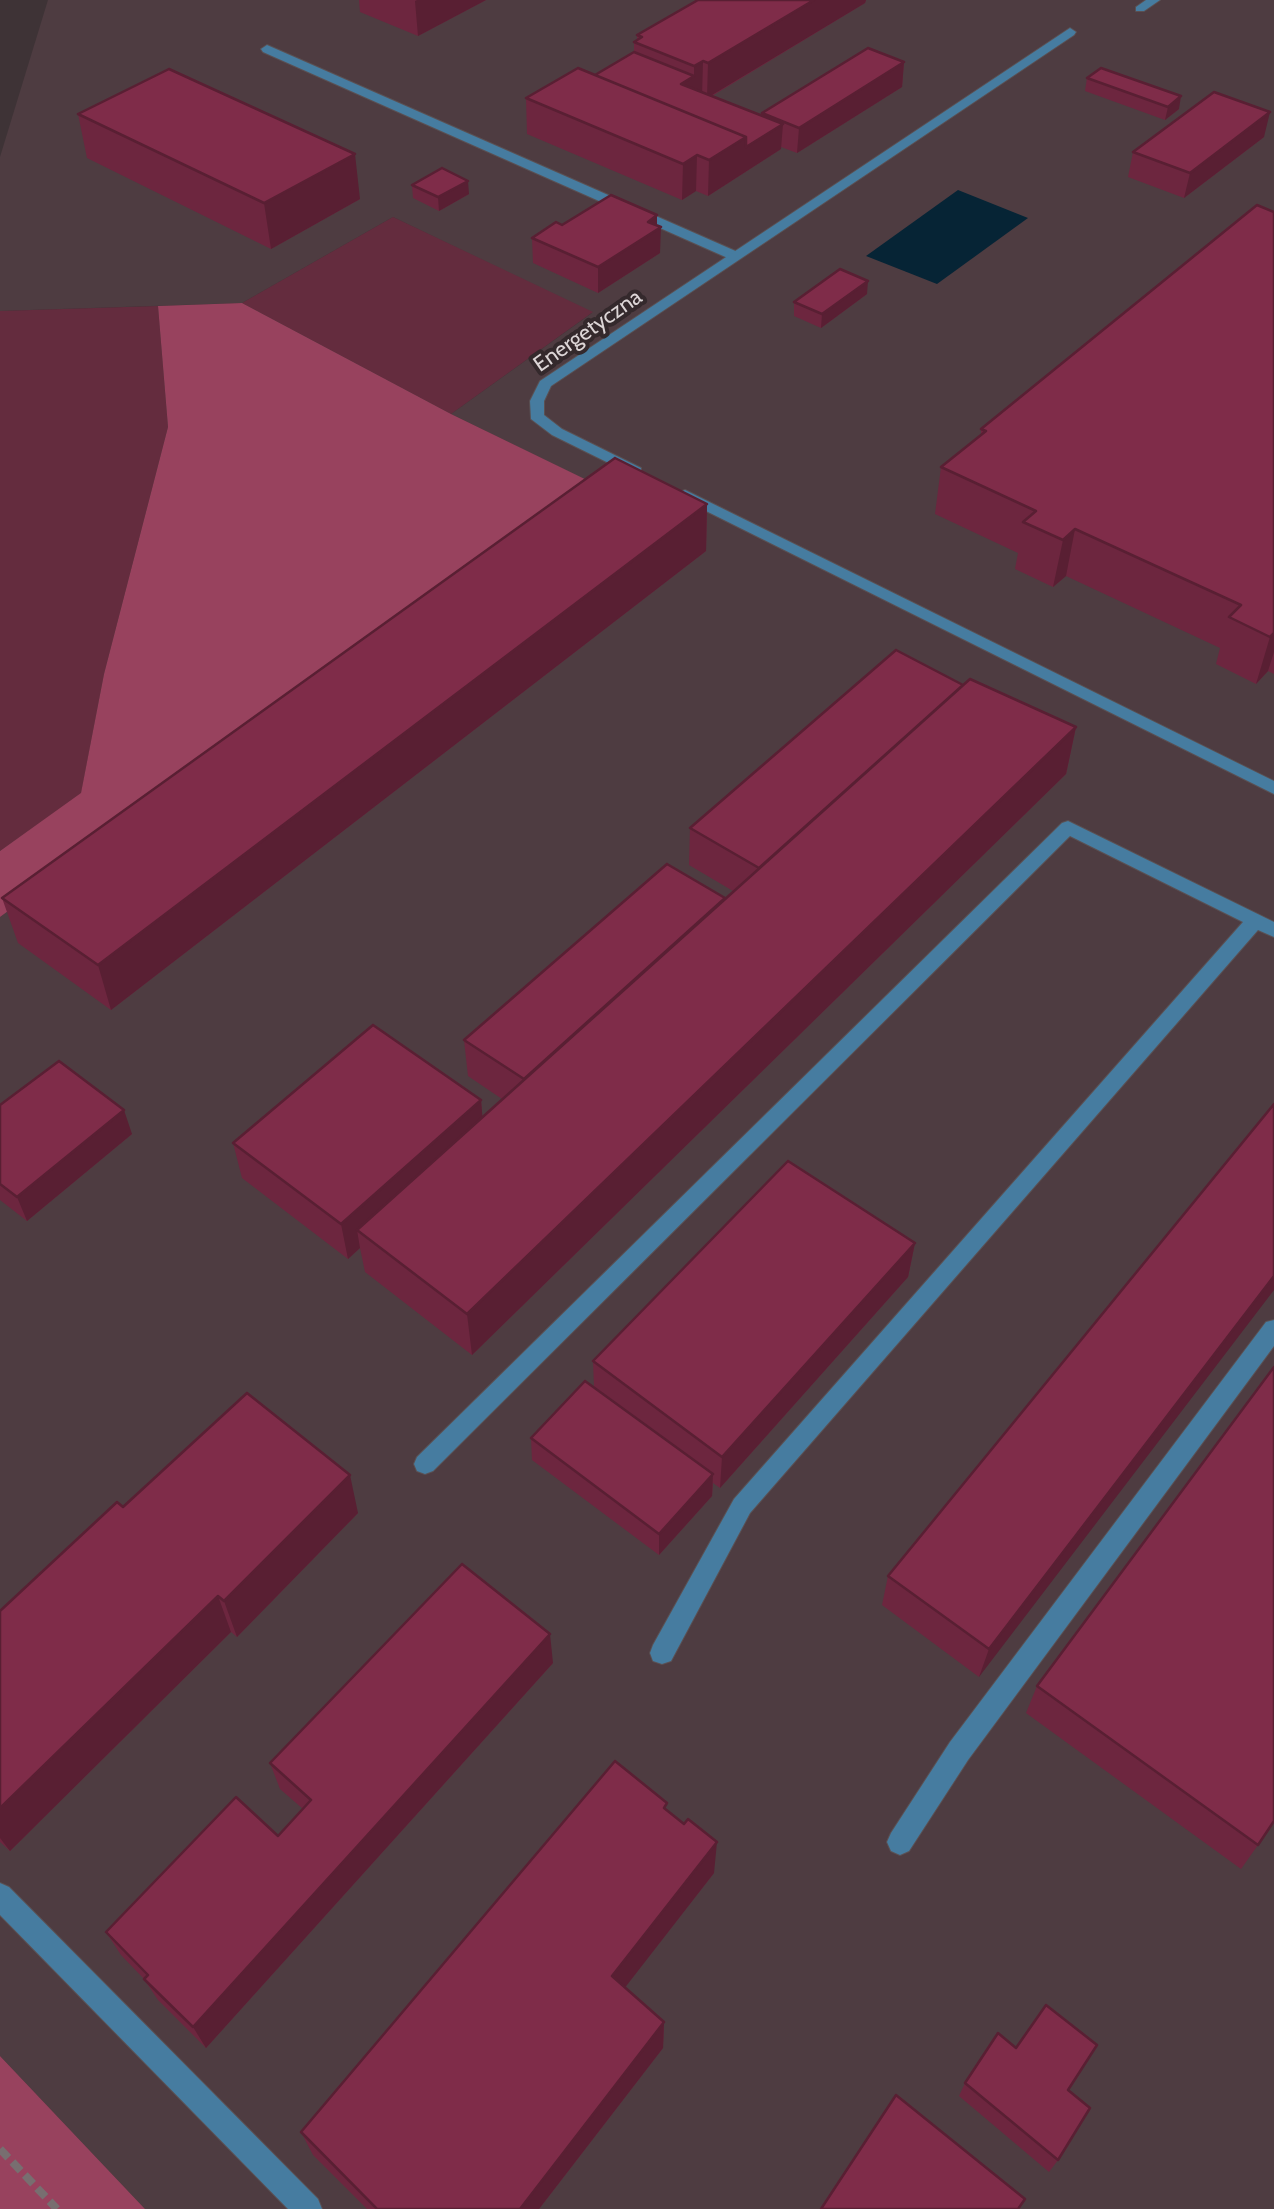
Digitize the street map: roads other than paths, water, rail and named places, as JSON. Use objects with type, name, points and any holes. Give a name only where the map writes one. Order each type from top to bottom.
[{"type":"street","points":[[1140,10],[1154,0]]},
{"type":"street","name":"Energetyczna","points":[[645,476],[558,432],[536,416],[537,401],[545,384],[1070,32]]},
{"type":"street","points":[[267,49],[736,256]]},
{"type":"street","points":[[662,484],[1274,788]]},
{"type":"street","points":[[424,1464],[1068,827],[1264,926],[742,1506],[662,1653]]},
{"type":"street","points":[[900,1842],[959,1751],[1274,1329]]},
{"type":"street","points":[[0,1896],[308,2209]]},
{"type":"water","points":[[958,190],[1028,218],[937,284],[866,256]]}]
